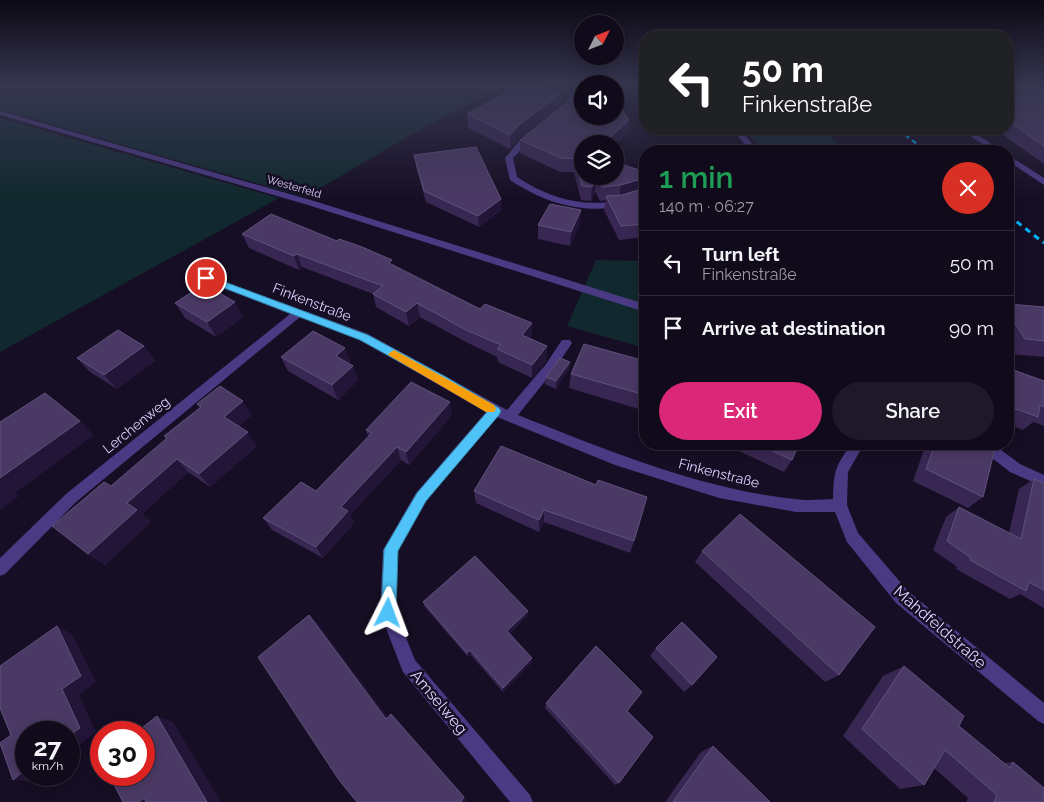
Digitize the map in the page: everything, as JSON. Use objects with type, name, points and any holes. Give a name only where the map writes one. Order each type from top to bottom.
[{"type":"street","name":"Westerfeld","points":[[36,123],[311,203],[639,306]]},
{"type":"street","points":[[543,128],[523,142],[509,158],[513,178],[534,192],[568,204],[611,205],[639,198]]},
{"type":"street","points":[[741,135],[749,145]]},
{"type":"street","points":[[973,135],[989,145]]},
{"type":"street","points":[[1014,162],[1044,182]]},
{"type":"street","name":"Finkenstraße","points":[[206,278],[364,337],[503,414],[620,461],[719,492],[796,506],[840,505]]},
{"type":"street","name":"Lerchenweg","points":[[0,569],[71,498],[298,312]]},
{"type":"street","points":[[503,414],[550,367],[566,343]]},
{"type":"street","name":"Amselweg","points":[[503,414],[422,497],[391,550],[388,613],[409,666],[524,802]]},
{"type":"street","name":"Mahdfeldstraße","points":[[854,450],[842,471],[840,505],[852,537],[902,597],[1044,716]]},
{"type":"street","points":[[992,450],[1015,468],[1044,481]]},
{"type":"green space","points":[[0,123],[19,123],[279,198],[0,352]]},
{"type":"green space","points":[[47,123],[433,123],[305,197]]},
{"type":"green space","points":[[749,135],[830,135],[839,145],[759,145]]},
{"type":"green space","points":[[596,260],[639,261],[639,346],[567,326]]},
{"type":"building","points":[[486,123],[521,123],[510,135]]},
{"type":"building","points":[[541,123],[624,125],[613,135],[574,135],[574,159],[561,158],[520,140]]},
{"type":"building","points":[[1014,123],[1044,123],[1044,146],[1014,125]]},
{"type":"building","points":[[476,147],[501,199],[478,216],[424,191],[414,155]]},
{"type":"building","points":[[624,165],[639,170],[639,180],[624,184]]},
{"type":"building","points":[[582,185],[593,185],[592,187]]},
{"type":"building","points":[[601,185],[621,185],[602,187]]},
{"type":"building","points":[[639,190],[639,224],[621,226],[606,196],[622,195]]},
{"type":"building","points":[[550,204],[581,210],[571,232],[538,225]]},
{"type":"building","points":[[271,214],[337,241],[339,239],[392,260],[389,263],[480,309],[485,304],[532,323],[522,335],[547,346],[532,365],[497,349],[501,345],[466,330],[417,303],[406,312],[373,294],[383,286],[297,254],[294,256],[242,234]]},
{"type":"building","points":[[204,284],[235,302],[207,322],[175,303]]},
{"type":"building","points":[[1014,304],[1044,307],[1044,341],[1025,339],[1014,322]]},
{"type":"building","points":[[118,330],[144,346],[104,375],[77,358]]},
{"type":"building","points":[[313,331],[345,348],[336,356],[353,366],[332,385],[281,357]]},
{"type":"building","points":[[584,344],[639,359],[639,393],[571,374]]},
{"type":"building","points":[[560,358],[570,362],[556,381],[546,377]]},
{"type":"building","points":[[1014,370],[1044,381],[1044,407],[1040,405],[1038,417],[1014,408]]},
{"type":"building","points":[[411,382],[450,402],[406,452],[397,447],[341,507],[348,511],[316,547],[263,518],[301,482],[316,491],[372,433],[366,430]]},
{"type":"building","points":[[220,386],[243,401],[224,417],[248,432],[199,474],[177,459],[127,503],[137,510],[88,554],[52,526],[104,482],[111,486],[167,438],[164,436],[201,407],[197,404]]},
{"type":"building","points":[[45,393],[80,421],[0,478],[0,422]]},
{"type":"building","points":[[501,446],[596,485],[598,480],[647,497],[634,541],[544,510],[539,520],[474,491]]},
{"type":"building","points":[[770,450],[796,450],[792,460]]},
{"type":"building","points":[[933,450],[995,450],[983,497],[926,469]]},
{"type":"building","points":[[1034,479],[1044,483],[1044,590],[1029,582],[1026,591],[970,560],[971,558],[947,541],[959,507],[1021,539]]},
{"type":"building","points":[[740,514],[875,627],[839,675],[702,551]]},
{"type":"building","points":[[475,556],[528,611],[507,631],[532,658],[503,688],[470,650],[467,653],[423,602]]},
{"type":"building","points":[[309,615],[386,719],[391,714],[464,797],[461,802],[357,802],[339,780],[258,657]]},
{"type":"building","points":[[682,622],[717,657],[692,685],[656,648]]},
{"type":"building","points":[[57,626],[81,676],[62,689],[77,721],[15,721],[15,778],[13,780],[0,743],[11,735],[0,708],[0,666]]},
{"type":"building","points":[[596,646],[642,692],[627,711],[653,737],[619,783],[546,703]]},
{"type":"building","points":[[904,666],[964,716],[959,726],[1010,768],[1013,762],[1044,788],[1044,802],[994,802],[997,795],[945,750],[924,785],[862,729]]},
{"type":"building","points":[[157,716],[207,802],[146,802],[144,798],[139,802],[123,802],[115,786],[155,786],[155,721],[151,721]]},
{"type":"building","points":[[713,746],[770,802],[673,802]]},
{"type":"railway","points":[[906,135],[918,145]]},
{"type":"railway","points":[[1014,220],[1044,243]]},
{"type":"slow traffic","points":[[394,354],[490,409]]},
{"type":"route","points":[[206,278],[364,337],[495,411],[422,497],[391,550],[388,613]]}]
